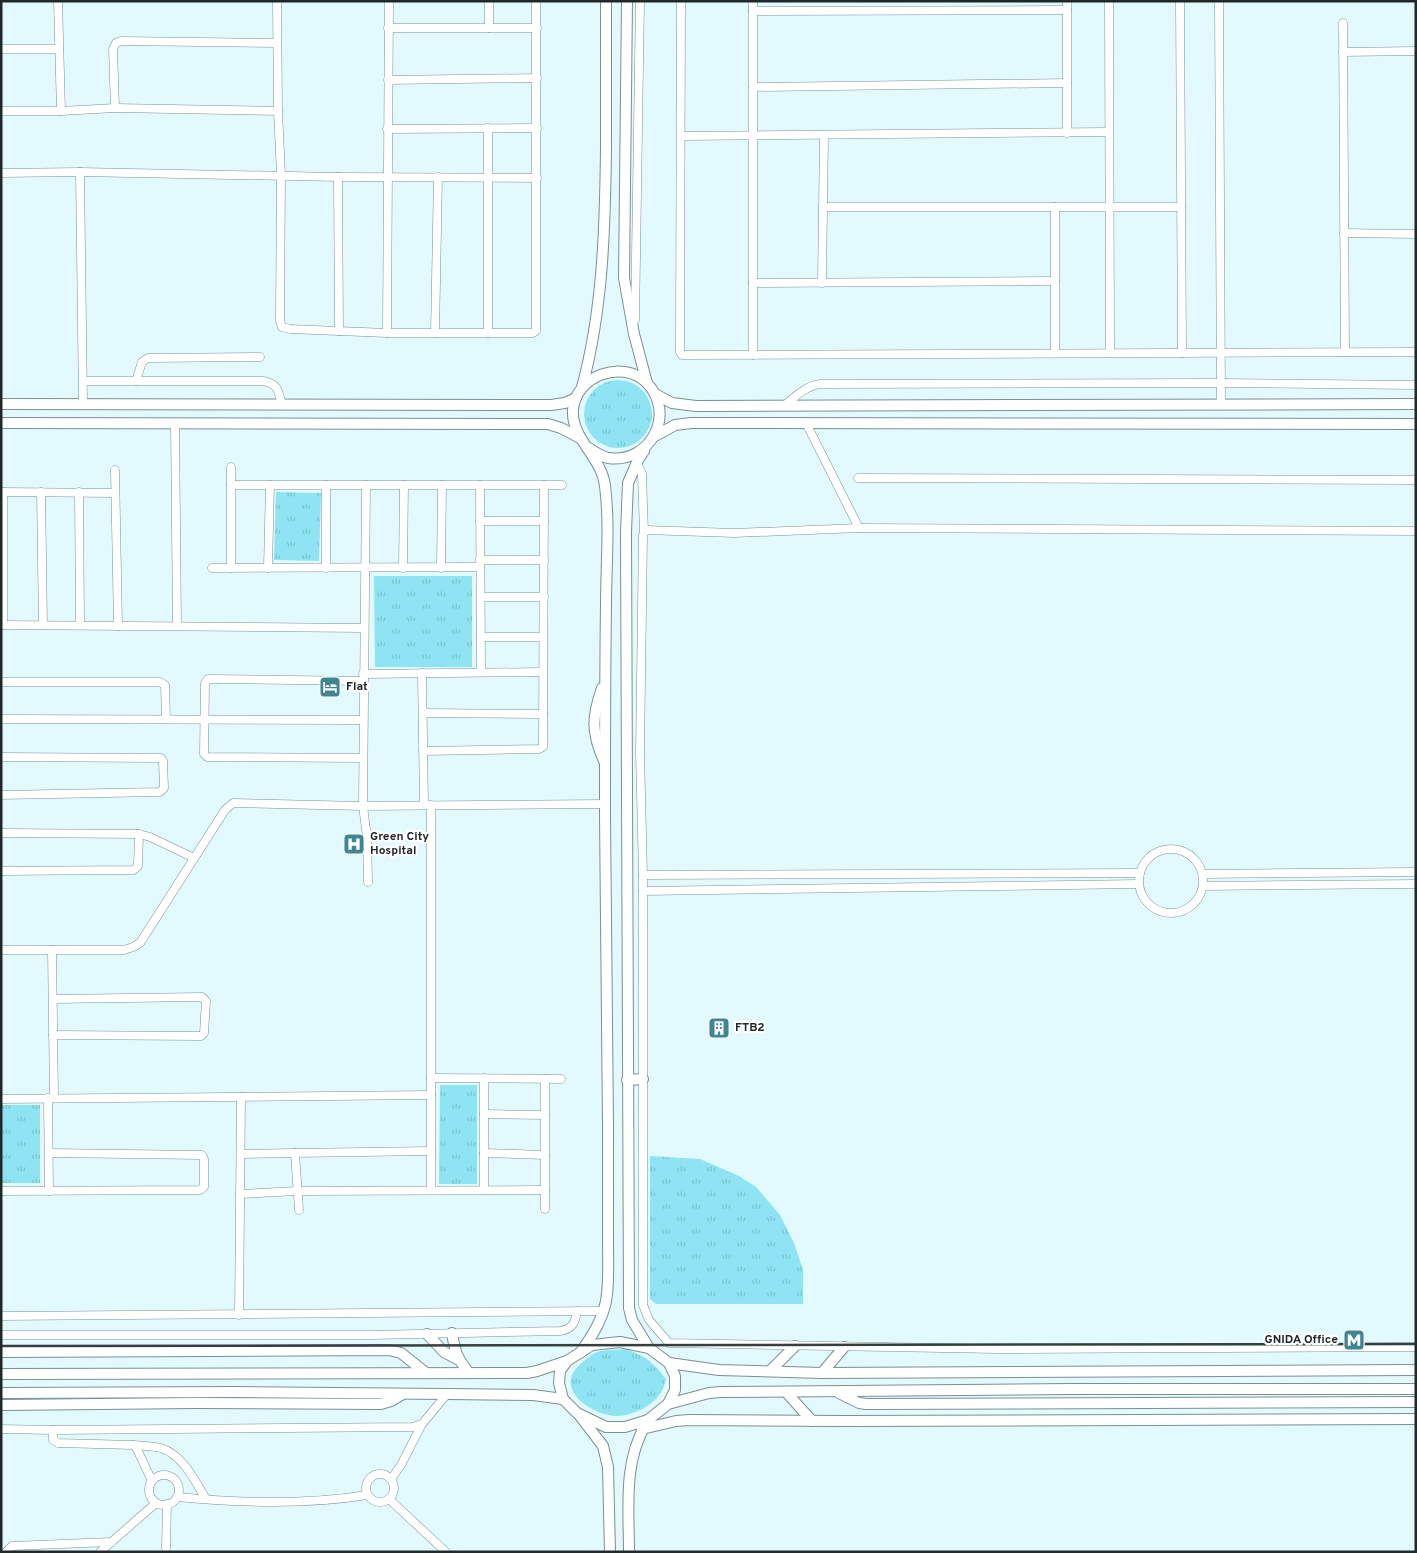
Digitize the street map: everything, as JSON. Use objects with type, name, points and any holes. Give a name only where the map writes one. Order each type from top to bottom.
[{"type":"street","points":[[58,1],[61,111]]},
{"type":"street","points":[[277,1],[278,111],[281,175],[281,324],[284,329],[290,330],[339,330],[387,333],[533,333],[536,331],[536,1]]},
{"type":"street","points":[[387,333],[389,1]]},
{"type":"street","points":[[489,1],[489,28]]},
{"type":"street","points":[[580,1353],[593,1335],[608,1295],[605,804],[607,528],[605,482],[597,463],[575,429],[573,409],[589,362],[602,273],[605,216],[606,1]]},
{"type":"street","points":[[627,1],[624,278],[634,334],[647,383]]},
{"type":"street","points":[[634,334],[640,1]]},
{"type":"street","points":[[681,1],[680,352],[682,355],[1416,352]]},
{"type":"street","points":[[753,1],[753,355]]},
{"type":"street","points":[[1109,1],[1110,353]]},
{"type":"street","points":[[1180,1],[1182,353]]},
{"type":"street","points":[[1219,1],[1220,404]]},
{"type":"street","points":[[753,11],[1067,6],[1067,133]]},
{"type":"street","points":[[1343,22],[1345,352]]},
{"type":"street","points":[[388,28],[537,28]]},
{"type":"street","points":[[115,108],[113,49],[116,43],[121,41],[277,43]]},
{"type":"street","points":[[1,49],[60,49]]},
{"type":"street","points":[[1343,52],[1416,51]]},
{"type":"street","points":[[388,80],[537,78]]},
{"type":"street","points":[[753,86],[1067,83]]},
{"type":"street","points":[[1,111],[61,111],[115,108],[278,111]]},
{"type":"street","points":[[488,128],[488,333]]},
{"type":"street","points":[[387,129],[537,128]]},
{"type":"street","points":[[681,136],[1109,132]]},
{"type":"street","points":[[822,283],[824,135]]},
{"type":"street","points":[[1,173],[80,172],[338,177],[537,178]]},
{"type":"street","points":[[80,172],[83,404]]},
{"type":"street","points":[[338,177],[339,330]]},
{"type":"street","points":[[435,333],[438,177]]},
{"type":"street","points":[[823,207],[1181,207]]},
{"type":"street","points":[[1055,207],[1055,353]]},
{"type":"street","points":[[1344,233],[1416,234]]},
{"type":"street","points":[[753,283],[1055,281]]},
{"type":"street","points":[[136,381],[142,362],[148,358],[260,357]]},
{"type":"street","points":[[582,387],[605,372],[621,371],[640,378],[647,383],[655,394],[660,414],[655,436],[637,462],[628,483],[626,532],[629,1308],[632,1320],[649,1348],[669,1364],[675,1376],[675,1390],[668,1404],[645,1425],[638,1437],[629,1482],[631,1549]]},
{"type":"street","points":[[83,381],[263,381],[271,382],[277,387],[282,404]]},
{"type":"street","points":[[785,405],[812,385],[820,384],[1220,383],[1416,385]]},
{"type":"street","points":[[655,394],[672,403],[696,406],[1416,404]]},
{"type":"street","points":[[1,404],[551,405],[576,398]]},
{"type":"street","points":[[1,423],[548,424],[561,428],[584,442],[598,454],[608,458],[628,457],[648,446]]},
{"type":"street","points":[[655,436],[675,426],[691,423],[1416,424]]},
{"type":"street","points":[[806,423],[859,528]]},
{"type":"street","points":[[175,424],[177,626]]},
{"type":"street","points":[[637,462],[642,474],[644,532],[640,752],[643,875],[643,1305],[646,1315],[660,1334],[671,1344],[844,1347],[997,1349],[1416,1347]]},
{"type":"street","points":[[231,467],[231,568]]},
{"type":"street","points":[[115,470],[118,626]]},
{"type":"street","points":[[858,478],[1416,480]]},
{"type":"street","points":[[231,485],[562,485]]},
{"type":"street","points":[[268,568],[270,485]]},
{"type":"street","points":[[326,485],[326,568]]},
{"type":"street","points":[[366,485],[363,806],[367,837],[368,882]]},
{"type":"street","points":[[402,568],[404,485]]},
{"type":"street","points":[[441,568],[442,485]]},
{"type":"street","points":[[480,485],[481,672]]},
{"type":"street","points":[[423,751],[541,749],[543,745],[544,485]]},
{"type":"street","points":[[116,492],[2,492],[2,625],[364,628]]},
{"type":"street","points":[[41,492],[43,625]]},
{"type":"street","points":[[79,492],[80,626]]},
{"type":"street","points":[[480,521],[544,521]]},
{"type":"street","points":[[644,532],[652,529],[734,533],[859,528],[1416,531]]},
{"type":"street","points":[[212,568],[441,568],[544,560]]},
{"type":"street","points":[[480,598],[544,597]]},
{"type":"street","points":[[481,637],[543,637]]},
{"type":"street","points":[[363,758],[207,757],[204,754],[205,683],[208,680],[363,677],[422,673],[543,672]]},
{"type":"street","points":[[422,673],[423,751],[427,805],[431,1190]]},
{"type":"street","points":[[1,682],[160,682],[165,685],[166,719]]},
{"type":"street","points":[[423,714],[543,714]]},
{"type":"street","points":[[1,719],[363,720]]},
{"type":"street","points":[[1,757],[161,758],[163,761],[164,788],[160,792],[1,795]]},
{"type":"street","points":[[1,950],[124,950],[140,943],[225,810],[233,803],[363,806],[605,804]]},
{"type":"street","points":[[1,833],[139,834],[150,837],[194,858]]},
{"type":"street","points":[[1,871],[134,870],[138,866],[139,834]]},
{"type":"street","points":[[1171,848],[1182,850],[1192,856],[1199,864],[1203,874],[1203,886],[1200,896],[1186,910],[1176,913],[1165,913],[1152,906],[1142,894],[1139,884],[1140,873],[1144,863],[1151,855],[1171,848]]},
{"type":"street","points":[[1203,874],[1416,872]]},
{"type":"street","points":[[643,875],[1140,873]]},
{"type":"street","points":[[643,891],[1139,884]]},
{"type":"street","points":[[1203,886],[1416,884]]},
{"type":"street","points":[[49,1191],[53,1035],[52,950]]},
{"type":"street","points":[[53,999],[202,997],[206,1001],[204,1033],[201,1036],[53,1035]]},
{"type":"street","points":[[431,1078],[561,1079]]},
{"type":"street","points":[[484,1078],[484,1190]]},
{"type":"street","points":[[545,1079],[545,1208]]},
{"type":"street","points":[[627,1080],[643,1079]]},
{"type":"street","points":[[1,1099],[431,1095]]},
{"type":"street","points":[[239,1315],[241,1097]]},
{"type":"street","points":[[484,1114],[545,1115]]},
{"type":"street","points":[[241,1154],[431,1151]]},
{"type":"street","points":[[1,1191],[202,1190],[204,1159],[202,1155],[49,1153]]},
{"type":"street","points":[[295,1153],[299,1210]]},
{"type":"street","points":[[484,1153],[545,1155]]},
{"type":"street","points":[[240,1194],[545,1190]]},
{"type":"street","points":[[1,1334],[452,1334],[560,1331],[572,1327],[577,1311]]},
{"type":"street","points":[[1,1316],[603,1311]]},
{"type":"street","points":[[427,1334],[444,1352],[459,1360]]},
{"type":"street","points":[[452,1334],[455,1351],[469,1373]]},
{"type":"street","points":[[1,1374],[527,1372],[537,1371],[567,1361],[592,1345],[620,1342],[649,1348]]},
{"type":"street","points":[[770,1371],[795,1346]]},
{"type":"street","points":[[822,1373],[844,1347]]},
{"type":"street","points":[[1,1352],[389,1350],[401,1354],[426,1373]]},
{"type":"street","points":[[567,1361],[560,1371],[559,1383],[563,1399],[577,1413],[603,1446],[608,1467],[610,1552]]},
{"type":"street","points":[[669,1364],[719,1370],[822,1373],[1414,1369]]},
{"type":"street","points":[[668,1404],[709,1393],[1071,1389],[1416,1390]]},
{"type":"street","points":[[786,1392],[812,1421]]},
{"type":"street","points":[[836,1392],[859,1403],[866,1404],[1416,1402]]},
{"type":"street","points":[[1,1393],[404,1393],[533,1395],[563,1399]]},
{"type":"street","points":[[1,1405],[381,1404],[404,1393]]},
{"type":"street","points":[[391,1479],[401,1465],[422,1424],[447,1394]]},
{"type":"street","points":[[577,1413],[606,1427],[616,1428],[689,1420],[1416,1419]]},
{"type":"street","points":[[1,1429],[413,1426],[422,1424]]},
{"type":"street","points":[[53,1430],[53,1440],[58,1444],[133,1445],[161,1448],[174,1454],[183,1462],[206,1499]]},
{"type":"street","points":[[133,1445],[136,1447],[152,1482]]},
{"type":"street","points":[[384,1474],[391,1479],[394,1492],[389,1500],[374,1502],[367,1495],[366,1485],[370,1477],[384,1474]]},
{"type":"street","points":[[100,1552],[156,1503],[167,1504],[174,1501],[179,1487],[174,1479],[169,1476],[160,1476],[152,1482],[149,1491],[156,1503]]},
{"type":"street","points":[[177,1497],[266,1502],[351,1498],[367,1495]]},
{"type":"street","points":[[389,1500],[446,1552]]},
{"type":"street","points":[[166,1548],[167,1504]]},
{"type":"street","points":[[6,1552],[12,1546],[111,1542]]},
{"type":"green space","points":[[618,380],[631,383],[642,390],[649,401],[652,414],[649,427],[642,438],[631,445],[618,448],[605,445],[594,438],[587,427],[584,414],[587,401],[594,390],[605,383]]},
{"type":"green space","points":[[276,492],[321,493],[319,561],[274,560]]},
{"type":"green space","points":[[374,576],[472,576],[472,667],[375,667]]},
{"type":"green space","points":[[440,1085],[477,1085],[477,1184],[439,1184]]},
{"type":"green space","points":[[1,1105],[40,1105],[40,1183],[1,1183]]},
{"type":"green space","points":[[650,1156],[700,1159],[739,1176],[756,1187],[780,1215],[794,1243],[803,1270],[803,1304],[656,1304],[650,1299]]},
{"type":"green space","points":[[625,1349],[644,1357],[661,1373],[666,1379],[661,1392],[648,1405],[631,1414],[607,1415],[586,1406],[572,1390],[571,1381],[574,1371],[595,1353],[606,1350]]},
{"type":"railway","points":[[1,1346],[1416,1344]]},
{"type":"place","name":"Flat","points":[[330,687]]},
{"type":"place","name":"Green City Hospital","points":[[354,844]]},
{"type":"place","name":"FTB2","points":[[719,1028]]},
{"type":"place","name":"GNIDA Office","points":[[1354,1340]]}]
